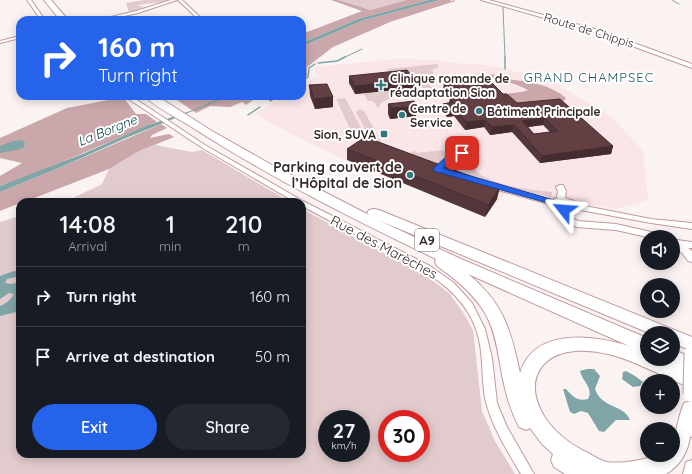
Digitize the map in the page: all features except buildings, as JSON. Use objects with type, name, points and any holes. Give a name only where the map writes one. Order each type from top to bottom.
[{"type":"highway","points":[[41,0],[54,16]]},
{"type":"highway","points":[[46,0],[60,16]]},
{"type":"highway","name":"A9","points":[[162,100],[309,189],[392,231],[509,286],[640,343]]},
{"type":"highway","name":"A9","points":[[211,131],[348,202],[502,274],[640,334]]},
{"type":"highway","points":[[348,202],[649,326]]},
{"type":"highway","points":[[392,231],[451,268],[464,278],[480,294],[495,315],[500,327],[506,347],[514,395],[525,420],[534,433],[551,452],[584,474]]},
{"type":"highway","points":[[680,339],[692,344]]},
{"type":"highway","points":[[577,344],[594,345],[616,349],[635,356],[691,403],[688,429],[682,447],[670,461],[659,468],[643,473],[609,473],[579,460],[549,437],[537,423],[527,402],[526,388],[528,374],[536,359],[550,349],[577,344]]},
{"type":"highway","points":[[680,350],[692,354]]},
{"type":"highway","points":[[680,360],[692,365]]},
{"type":"main road","points":[[691,403],[692,354]]},
{"type":"main road","points":[[691,474],[692,468]]},
{"type":"street","points":[[29,0],[40,16]]},
{"type":"street","points":[[118,16],[175,0]]},
{"type":"street","points":[[180,0],[197,16]]},
{"type":"street","name":"Route de Chippis","points":[[483,0],[596,31],[692,66]]},
{"type":"street","points":[[0,42],[16,39]]},
{"type":"street","name":"Rue des Marèches","points":[[133,100],[182,133],[294,198]]},
{"type":"street","points":[[437,169],[446,160],[454,156],[476,151]]},
{"type":"street","points":[[429,166],[448,173]]},
{"type":"street","points":[[485,184],[558,201]]},
{"type":"street","points":[[560,188],[562,191],[556,206],[692,226]]},
{"type":"street","name":"Rue des Marèches","points":[[306,205],[427,268],[442,278],[466,300],[482,329],[490,390],[499,424],[528,474]]},
{"type":"street","points":[[568,208],[565,218],[573,223],[626,229],[640,232]]},
{"type":"street","points":[[680,243],[692,245]]},
{"type":"street","points":[[680,245],[692,252]]},
{"type":"street","points":[[680,246],[692,258]]},
{"type":"shaded area","points":[[144,0],[168,1],[137,6],[144,6],[139,9],[141,10],[131,13],[128,10],[126,3]]},
{"type":"shaded area","points":[[331,0],[338,0],[371,10],[406,0],[429,0],[358,19],[306,41],[306,32],[362,11]]},
{"type":"shaded area","points":[[338,0],[406,0],[371,10]]},
{"type":"shaded area","points":[[440,0],[450,0],[452,2],[390,22],[333,47],[307,67],[306,77],[306,45],[364,20]]},
{"type":"shaded area","points":[[397,59],[437,60],[452,63],[487,65],[548,79],[612,117],[643,151],[648,200],[615,209],[550,198],[509,189],[485,217],[343,159],[299,138],[255,114],[278,100],[306,100],[306,83],[317,76],[314,67]]},
{"type":"shaded area","points":[[437,64],[439,67],[432,70],[434,73],[418,80],[420,83],[429,84],[433,89],[401,92],[399,89],[414,87],[393,79],[387,69]]},
{"type":"shaded area","points":[[473,74],[498,75],[513,80],[541,85],[554,90],[566,98],[564,101],[515,107],[504,95],[528,90],[515,84],[503,81],[475,79]]},
{"type":"shaded area","points":[[473,86],[443,90],[447,95],[421,95],[389,99],[382,103],[378,108],[373,101],[368,101],[363,93],[396,89],[399,93],[433,90],[439,91],[439,89]]},
{"type":"shaded area","points":[[345,98],[366,137],[363,139],[353,135],[336,99]]},
{"type":"shaded area","points":[[109,100],[126,100],[136,114],[146,114],[157,122],[31,175],[0,186],[0,176],[22,163],[0,158],[0,138],[67,108]]},
{"type":"shaded area","points":[[177,100],[253,100],[246,105],[242,102],[230,107],[210,106],[196,113]]},
{"type":"shaded area","points":[[360,109],[364,111],[383,145],[372,142],[356,112]]},
{"type":"shaded area","points":[[161,124],[167,128],[152,135],[150,138],[169,134],[174,137],[137,152],[109,169],[34,198],[16,198],[16,205],[0,211],[0,192]]},
{"type":"shaded area","points":[[155,145],[192,152],[202,150],[283,198],[73,198],[102,184],[109,169],[137,152]]},
{"type":"shaded area","points":[[443,150],[449,155],[438,164],[413,155],[410,152],[415,151],[417,153]]},
{"type":"shaded area","points":[[454,159],[466,164],[491,180],[517,187],[552,192],[551,197],[508,189],[444,168]]},
{"type":"shaded area","points":[[306,211],[428,277],[450,294],[473,330],[482,411],[495,441],[515,474],[0,474],[0,222],[16,217],[16,458],[306,458]]},
{"type":"water","points":[[429,0],[440,0],[364,20],[306,45],[306,41],[358,19]]},
{"type":"water","points":[[215,100],[220,100],[126,138],[0,192],[0,186],[85,153],[146,126],[193,110]]},
{"type":"water","points":[[22,140],[25,143],[24,147],[21,149],[0,153],[0,146],[13,141]]},
{"type":"water","points":[[16,271],[16,277],[7,279],[5,283],[16,283],[16,312],[0,316],[0,306],[8,301],[14,294],[9,293],[0,299],[0,276]]},
{"type":"water","points":[[594,369],[600,376],[595,389],[598,395],[603,400],[623,411],[630,420],[616,420],[604,432],[599,431],[588,413],[581,411],[574,414],[570,412],[563,389],[566,389],[578,399],[588,399],[590,391],[580,371]]},
{"type":"water","points":[[626,371],[640,380],[640,386],[633,387],[622,379],[623,372]]},
{"type":"waterway","points":[[672,0],[679,4]]},
{"type":"waterway","points":[[503,7],[505,58]]},
{"type":"waterway","points":[[343,58],[362,49]]},
{"type":"waterway","points":[[318,63],[337,61],[343,58]]},
{"type":"waterway","points":[[505,58],[505,69]]},
{"type":"waterway","points":[[306,78],[308,77],[309,68],[315,64]]},
{"type":"waterway","points":[[248,115],[260,107]]},
{"type":"place","name":"Clinique romande de réadaptation Sion","points":[[381,85]]},
{"type":"place","name":"Bâtiment Principale","points":[[479,111]]},
{"type":"place","name":"Centre de Service","points":[[402,115]]},
{"type":"place","name":"Sion, SUVA","points":[[384,134]]},
{"type":"place","name":"Parking couvert de l’Hôpital de Sion","points":[[410,175]]},
{"type":"district","name":"GRAND CHAMPSEC","points":[[589,77]]},
{"type":"route","points":[[462,153],[446,160],[437,169],[554,203],[556,206],[564,210]]},
{"type":"water label","name":"La Borgne","points":[[107,130]]}]
